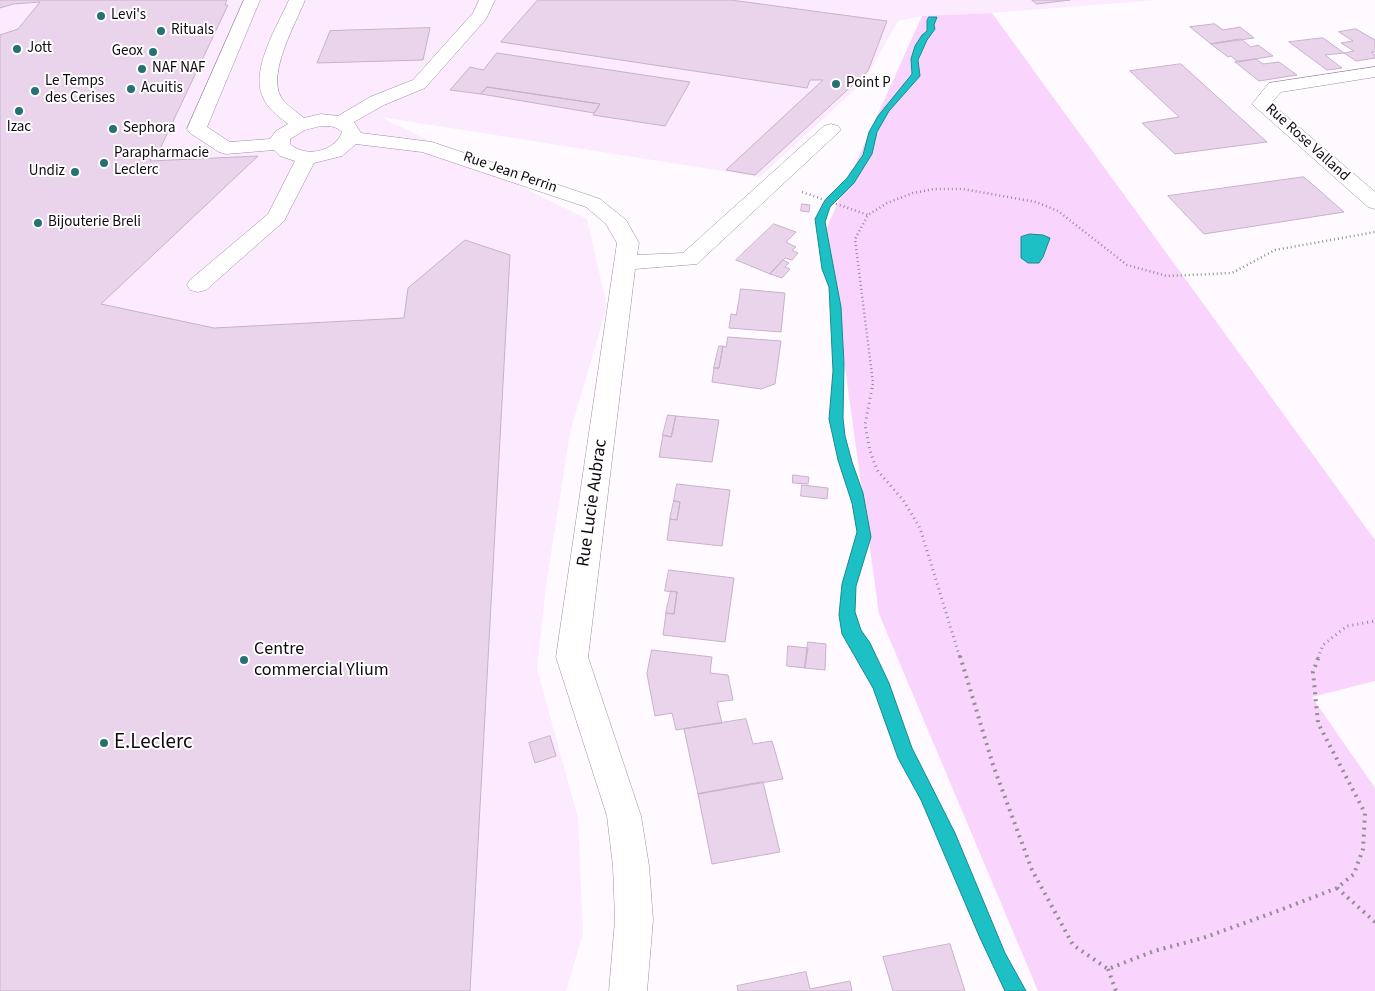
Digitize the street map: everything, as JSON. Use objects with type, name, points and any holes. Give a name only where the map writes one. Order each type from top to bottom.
[{"type":"street","points":[[252,0],[197,128],[226,148],[280,144]]},
{"type":"street","points":[[280,144],[285,133],[299,124],[272,98],[267,87],[272,63],[297,0]]},
{"type":"street","points":[[280,144],[288,153],[306,157],[329,154],[347,144],[346,130],[377,101],[419,84],[480,15],[487,0]]},
{"type":"street","name":"Rue Rose Valland","points":[[1375,72],[1275,87],[1261,104],[1375,203]]},
{"type":"street","name":"Rue Jean Perrin","points":[[299,124],[321,120],[346,130],[426,146],[593,203],[616,220],[628,243],[625,263]]},
{"type":"street","points":[[625,263],[689,259],[831,130]]},
{"type":"street","points":[[198,285],[277,217],[306,157]]},
{"type":"street","name":"Rue Lucie Aubrac","points":[[625,263],[572,657],[624,816],[631,866],[634,920],[628,991]]},
{"type":"path","points":[[1116,991],[1108,969],[1073,945],[1032,870],[993,765],[920,528],[903,500],[878,470],[870,451],[866,425],[874,383],[855,239],[868,215],[887,203],[913,193],[963,189],[1036,202],[1058,211],[1127,265],[1167,276],[1232,273],[1275,250],[1375,232]]},
{"type":"path","points":[[818,197],[868,215]]},
{"type":"path","points":[[1108,969],[1154,951],[1203,938],[1275,912],[1336,888],[1354,874],[1363,849],[1365,814],[1318,723],[1313,672],[1323,645],[1347,626],[1375,621]]},
{"type":"path","points":[[1336,888],[1375,922]]},
{"type":"shaded area","name":"Centre commercial Ylium","points":[[0,0],[1156,0],[992,13],[922,16],[898,21],[864,81],[760,177],[381,117],[587,219],[607,307],[570,432],[546,586],[537,669],[578,818],[583,933],[566,991],[0,991]]},
{"type":"shaded area","points":[[992,13],[1375,540],[1375,681],[1312,697],[1375,788],[1375,991],[1038,991],[879,614],[826,229],[922,16]]},
{"type":"water","points":[[929,17],[937,17],[934,25],[935,29],[927,40],[918,60],[920,76],[889,111],[877,132],[872,154],[854,183],[830,207],[825,222],[841,307],[845,436],[863,493],[871,537],[856,586],[855,612],[861,630],[870,643],[889,683],[912,748],[955,833],[1005,953],[1026,991],[1005,991],[980,938],[921,800],[898,758],[873,688],[842,634],[839,615],[842,584],[857,532],[852,503],[838,460],[829,419],[833,371],[829,287],[822,269],[815,219],[825,200],[847,178],[863,155],[869,132],[878,116],[912,74],[911,59],[915,46],[927,31]]},
{"type":"water","points":[[1030,234],[1043,235],[1050,238],[1039,263],[1028,263],[1021,258],[1021,237]]},
{"type":"building","name":"Centre commercial Ylium","points":[[0,0],[227,0],[225,5],[228,5],[159,151],[155,151],[150,161],[258,156],[101,304],[214,328],[404,318],[408,288],[465,240],[510,255],[470,991],[0,991],[0,35],[18,29],[40,2],[13,4],[0,8]]},
{"type":"building","name":"Point P","points":[[538,0],[731,0],[887,21],[868,71],[755,175],[726,170],[823,80],[810,80],[807,88],[501,42]]},
{"type":"building","points":[[1032,0],[1070,0],[1037,4]]},
{"type":"building","points":[[1215,24],[1223,30],[1240,27],[1254,38],[1211,44],[1190,27]]},
{"type":"building","points":[[430,28],[423,60],[317,63],[330,31]]},
{"type":"building","points":[[1356,29],[1375,40],[1375,52],[1371,52],[1375,55],[1375,58],[1356,61],[1344,53],[1354,51],[1341,43],[1353,41],[1339,32]]},
{"type":"building","points":[[1323,38],[1344,53],[1325,55],[1342,68],[1327,70],[1289,42]]},
{"type":"building","points":[[1241,39],[1251,47],[1258,45],[1273,56],[1238,62],[1211,44]]},
{"type":"building","points":[[497,53],[690,82],[665,126],[593,115],[600,104],[487,87],[481,94],[450,90],[470,67],[483,70]]},
{"type":"building","points":[[1256,59],[1263,64],[1279,62],[1297,75],[1259,81],[1235,62]]},
{"type":"building","points":[[1181,64],[1267,142],[1175,154],[1142,123],[1179,117],[1130,71]]},
{"type":"building","points":[[487,87],[600,104],[594,113],[481,94]]},
{"type":"building","points":[[1304,177],[1344,212],[1204,234],[1168,196]]},
{"type":"building","points":[[802,204],[810,205],[809,212],[801,211]]},
{"type":"building","points":[[774,224],[796,232],[786,242],[796,247],[792,250],[798,253],[792,260],[785,258],[770,274],[736,260]]},
{"type":"building","points":[[783,260],[789,263],[785,267],[790,269],[782,278],[770,274]]},
{"type":"building","points":[[741,289],[785,293],[781,332],[729,328],[731,314],[736,315]]},
{"type":"building","points":[[728,337],[781,341],[775,384],[761,389],[712,382],[714,368],[719,368],[723,346],[726,347]]},
{"type":"building","points":[[719,346],[723,346],[719,368],[714,368]]},
{"type":"building","points":[[668,415],[676,416],[671,437],[663,435]]},
{"type":"building","points":[[676,416],[719,420],[712,462],[659,457],[663,435],[671,437]]},
{"type":"building","points":[[793,475],[809,477],[808,484],[793,483]]},
{"type":"building","points":[[677,484],[730,490],[722,546],[667,540],[670,519],[677,520],[680,502],[674,501]]},
{"type":"building","points":[[802,485],[828,488],[827,499],[801,496]]},
{"type":"building","points":[[674,501],[680,502],[677,520],[670,519]]},
{"type":"building","points":[[669,570],[734,578],[725,642],[663,635],[666,613],[674,614],[677,592],[665,591]]},
{"type":"building","points":[[671,591],[677,592],[674,614],[666,613]]},
{"type":"building","points":[[808,642],[826,644],[825,670],[805,668]]},
{"type":"building","points":[[788,646],[808,648],[805,668],[787,666]]},
{"type":"building","points":[[652,650],[712,657],[710,673],[728,675],[733,700],[717,702],[722,723],[676,730],[672,713],[655,716],[647,674]]},
{"type":"building","points":[[746,719],[753,744],[772,741],[783,779],[698,794],[684,729]]},
{"type":"building","points":[[550,736],[556,756],[535,763],[529,743]]},
{"type":"building","points":[[763,782],[780,852],[712,864],[698,794]]},
{"type":"building","points":[[950,944],[965,991],[893,991],[883,957]]},
{"type":"building","points":[[806,972],[810,989],[850,981],[852,991],[738,991],[737,986]]},
{"type":"place","name":"Levi's","points":[[101,16]]},
{"type":"place","name":"Rituals","points":[[161,31]]},
{"type":"place","name":"Jott","points":[[17,49]]},
{"type":"place","name":"Geox","points":[[153,52]]},
{"type":"place","name":"NAF NAF","points":[[142,69]]},
{"type":"place","name":"Point P","points":[[836,84]]},
{"type":"place","name":"Acuitis","points":[[131,89]]},
{"type":"place","name":"Le Temps des Cerises","points":[[35,91]]},
{"type":"place","name":"Izac","points":[[19,111]]},
{"type":"place","name":"Sephora","points":[[113,129]]},
{"type":"place","name":"Parapharmacie Leclerc","points":[[104,163]]},
{"type":"place","name":"Undiz","points":[[75,172]]},
{"type":"place","name":"Bijouterie Breli","points":[[38,223]]},
{"type":"place","name":"Centre commercial Ylium","points":[[244,660]]},
{"type":"place","name":"E.Leclerc","points":[[104,743]]}]
